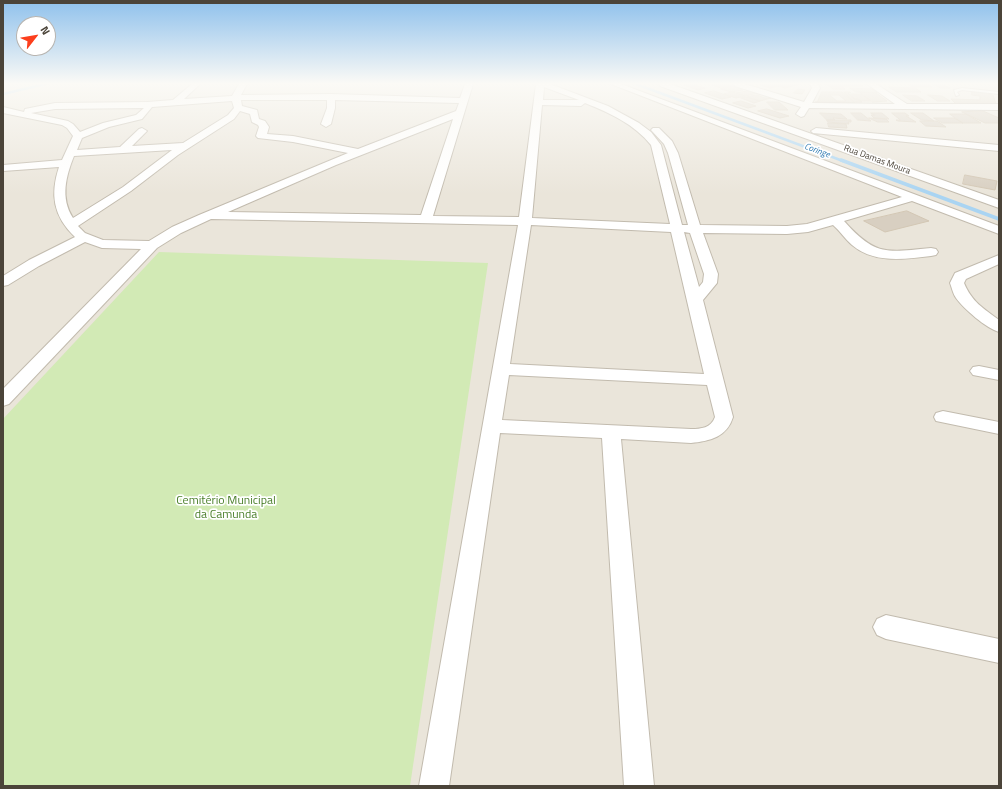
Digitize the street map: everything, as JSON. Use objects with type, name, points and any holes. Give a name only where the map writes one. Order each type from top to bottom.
[{"type":"street","points":[[55,121],[65,123],[70,126],[78,136]]},
{"type":"street","points":[[122,121],[106,125],[78,136],[60,186],[62,208],[70,225],[82,238],[113,245],[152,245]]},
{"type":"street","points":[[70,225],[127,190],[184,146],[225,121]]},
{"type":"street","points":[[257,121],[262,123],[264,127],[261,136],[300,140],[356,152]]},
{"type":"street","points":[[3,400],[152,245],[173,231],[356,152],[439,121]]},
{"type":"street","points":[[426,219],[457,121]]},
{"type":"street","points":[[434,786],[525,221],[536,121]]},
{"type":"street","points":[[493,426],[691,436],[701,435],[718,429],[723,422],[724,417],[658,152],[652,138],[629,121]]},
{"type":"street","points":[[641,121],[664,136],[673,153],[710,274],[710,283],[695,300]]},
{"type":"street","points":[[712,121],[999,230]]},
{"type":"street","name":"Rua Damas Moura","points":[[769,121],[999,204]]},
{"type":"street","points":[[798,121],[795,130],[999,148]]},
{"type":"street","points":[[124,149],[142,131]]},
{"type":"street","points":[[866,156],[883,137]]},
{"type":"street","points":[[3,168],[124,149],[184,146]]},
{"type":"street","points":[[211,214],[525,221],[695,229],[799,230],[914,197]]},
{"type":"street","points":[[978,197],[999,197]]},
{"type":"street","points":[[836,220],[860,245],[872,252],[889,255],[930,252]]},
{"type":"street","points":[[4,281],[34,263],[82,238]]},
{"type":"street","points":[[999,259],[960,276],[957,283],[962,296],[972,307],[999,327]]},
{"type":"street","points":[[502,369],[714,380]]},
{"type":"street","points":[[979,371],[999,375]]},
{"type":"street","points":[[943,417],[999,428]]},
{"type":"street","points":[[611,432],[639,786]]},
{"type":"street","points":[[886,627],[999,651]]},
{"type":"shaded area","points":[[3,121],[999,121],[999,786],[3,786]]},
{"type":"green space","name":"Cemitério Municipal da Camunda","points":[[159,252],[488,263],[410,786],[3,786],[3,419]]},
{"type":"building","points":[[827,121],[851,121],[848,122],[849,124]]},
{"type":"building","points":[[875,121],[889,122],[878,122]]},
{"type":"building","points":[[898,121],[914,121],[916,122]]},
{"type":"building","points":[[920,121],[937,121],[946,127],[926,126]]},
{"type":"building","points":[[939,121],[959,121],[963,123],[943,123]]},
{"type":"building","points":[[960,121],[977,121],[981,123],[963,123]]},
{"type":"building","points":[[980,121],[999,121],[999,123],[985,123]]},
{"type":"building","points":[[828,123],[846,124],[847,128],[829,127]]},
{"type":"building","points":[[965,175],[997,181],[995,190],[963,184]]},
{"type":"building","points":[[907,211],[929,221],[885,232],[864,221]]},
{"type":"waterway","name":"Coringe","points":[[735,121],[843,161]]},
{"type":"waterway","name":"Coringe","points":[[841,160],[999,219]]}]
